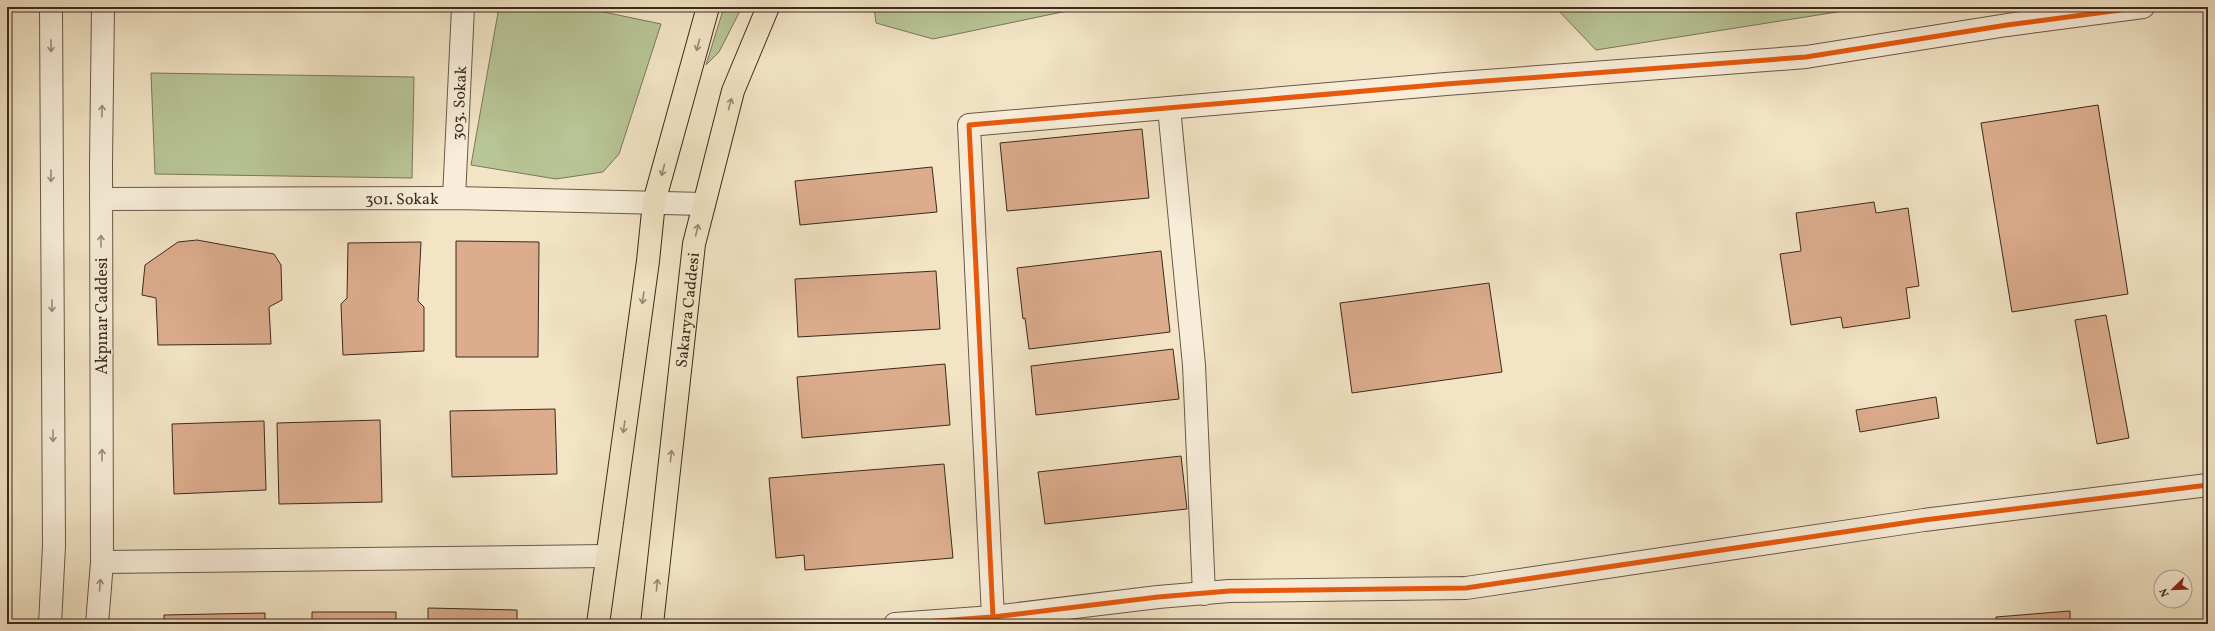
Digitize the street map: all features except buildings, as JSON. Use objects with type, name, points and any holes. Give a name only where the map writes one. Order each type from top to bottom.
[{"type":"main road","points":[[598,624],[606,556],[648,261],[654,202],[708,7]]},
{"type":"main road","name":"Sakarya Caddesi","points":[[652,624],[694,244],[733,91],[768,7]]},
{"type":"street","points":[[50,624],[54,546],[51,7]]},
{"type":"street","name":"Akpınar Caddesi","points":[[97,624],[102,562],[101,198],[103,7]]},
{"type":"street","name":"303. Sokak","points":[[454,198],[462,7]]},
{"type":"street","points":[[993,617],[969,125],[1446,84],[1806,57],[2007,25],[2143,7]]},
{"type":"street","points":[[1170,108],[1194,365],[1204,594]]},
{"type":"street","name":"301. Sokak","points":[[101,198],[454,198],[704,204]]},
{"type":"street","points":[[895,624],[993,617],[1158,597],[1229,591],[1466,588],[1924,520],[2208,485]]},
{"type":"street","points":[[102,562],[606,556]]},
{"type":"green space","points":[[499,7],[580,7],[661,24],[619,154],[603,172],[556,179],[471,165]]},
{"type":"green space","points":[[724,7],[742,7],[719,52],[706,65]]},
{"type":"green space","points":[[874,7],[1086,7],[933,39],[876,23]]},
{"type":"green space","points":[[1555,7],[1869,7],[1596,50]]},
{"type":"green space","points":[[151,73],[414,77],[412,178],[155,174]]},
{"type":"cycle path","points":[[993,617],[969,125],[1446,84],[1806,57],[2007,25],[2143,7]]},
{"type":"cycle path","points":[[895,624],[993,617],[1158,597],[1229,591],[1466,588],[1924,520],[2208,485]]}]
